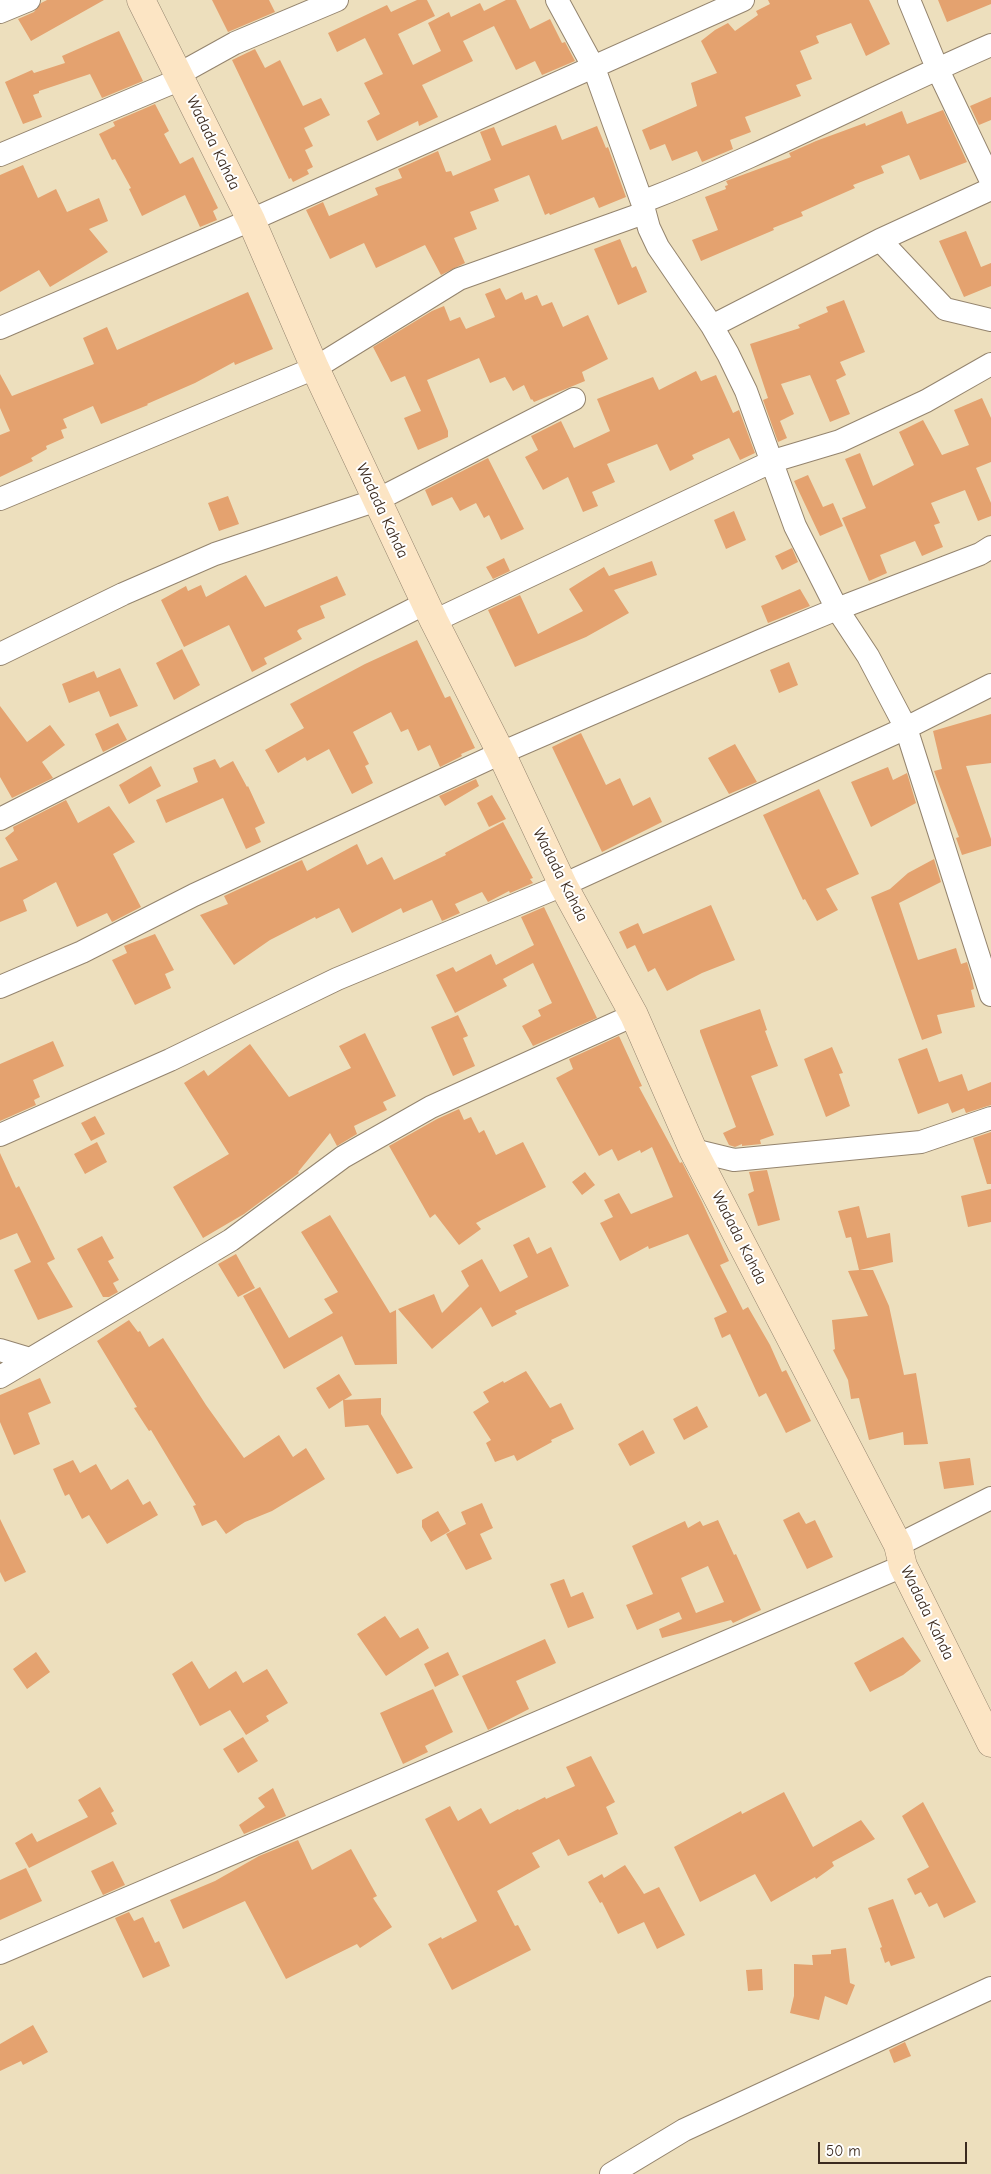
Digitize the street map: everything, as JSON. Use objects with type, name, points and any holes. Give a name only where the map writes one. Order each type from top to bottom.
[{"type":"main road","name":"Wadada Kahda","points":[[141,0],[251,220],[315,368],[376,500],[501,753],[563,885],[634,1015],[693,1150],[900,1556],[991,1744]]},
{"type":"street","points":[[0,12],[29,0]]},
{"type":"street","points":[[0,154],[180,77],[235,43],[337,0]]},
{"type":"street","points":[[557,0],[594,68],[658,247],[712,326],[746,391],[795,526],[837,609],[868,656],[906,728],[991,994]]},
{"type":"street","points":[[0,328],[251,220],[743,0]]},
{"type":"street","points":[[909,0],[938,68],[991,181]]},
{"type":"street","points":[[0,499],[315,368],[459,279],[643,207],[938,68],[991,46]]},
{"type":"street","points":[[712,326],[880,240],[991,189]]},
{"type":"street","points":[[880,240],[945,309],[991,320]]},
{"type":"street","points":[[0,819],[430,612],[773,461],[840,441],[926,401],[991,364]]},
{"type":"street","points":[[0,654],[123,594],[215,554],[376,500],[574,399]]},
{"type":"street","points":[[0,987],[82,952],[194,895],[501,753],[762,640],[980,554],[991,546]]},
{"type":"street","points":[[0,1134],[170,1060],[336,979],[563,885],[906,728],[991,685]]},
{"type":"street","points":[[0,1377],[231,1240],[343,1157],[432,1107],[634,1015]]},
{"type":"street","points":[[693,1150],[734,1160],[921,1142],[991,1118]]},
{"type":"street","points":[[0,1350],[30,1359]]},
{"type":"street","points":[[0,1953],[900,1556],[991,1498]]},
{"type":"street","points":[[611,2174],[684,2130],[991,1988]]},
{"type":"building","points":[[47,0],[104,0],[31,41],[18,19],[34,12],[41,3]]},
{"type":"building","points":[[212,0],[269,0],[275,12],[228,32]]},
{"type":"building","points":[[417,0],[427,0],[435,16],[398,34],[413,65],[441,51],[428,23],[449,12],[451,17],[480,3],[484,11],[506,0],[516,0],[530,29],[550,19],[562,43],[565,42],[575,61],[542,75],[535,61],[516,70],[494,26],[463,41],[473,61],[422,85],[438,117],[419,126],[418,121],[377,141],[367,121],[380,114],[364,83],[383,74],[365,38],[337,52],[328,33],[387,5],[391,12]]},
{"type":"building","points":[[768,0],[869,0],[890,44],[866,56],[851,23],[816,36],[819,43],[800,51],[812,79],[796,85],[801,96],[745,117],[751,132],[730,140],[733,149],[702,162],[697,151],[672,161],[665,144],[650,150],[642,130],[697,106],[691,83],[717,73],[701,41],[728,23],[735,31],[758,15],[756,11],[770,4]]},
{"type":"building","points":[[938,0],[991,0],[991,4],[947,22]]},
{"type":"building","points":[[119,31],[143,81],[102,98],[90,74],[39,91],[39,93],[33,95],[42,117],[23,124],[5,82],[32,70],[34,73],[65,63],[62,56]]},
{"type":"building","points":[[255,49],[265,68],[280,60],[303,106],[321,98],[330,115],[304,128],[313,146],[305,150],[313,167],[307,170],[309,174],[293,182],[291,178],[289,179],[232,60]]},
{"type":"building","points":[[991,97],[991,120],[979,125],[970,106]]},
{"type":"building","points":[[155,104],[169,131],[164,134],[180,164],[193,157],[218,208],[213,211],[217,220],[200,227],[185,195],[142,216],[129,189],[131,188],[115,159],[112,160],[99,134],[115,126],[113,122]]},
{"type":"building","points":[[943,110],[967,162],[920,180],[909,155],[881,166],[884,173],[853,185],[855,188],[801,212],[803,216],[701,261],[692,240],[718,230],[705,197],[726,189],[725,186],[728,185],[726,181],[791,157],[789,153],[865,123],[866,126],[902,111],[907,124]]},
{"type":"building","points":[[556,125],[562,140],[597,126],[606,148],[608,147],[626,197],[599,208],[594,197],[550,215],[549,213],[545,215],[529,175],[494,189],[499,201],[470,212],[477,229],[454,238],[465,263],[441,275],[425,245],[376,268],[364,243],[330,259],[306,210],[323,202],[329,216],[378,195],[375,188],[402,178],[398,169],[438,151],[446,172],[451,171],[453,176],[491,160],[480,132],[494,127],[502,146]]},
{"type":"building","points":[[23,165],[38,198],[56,189],[67,212],[99,198],[108,221],[89,229],[108,252],[50,287],[39,270],[0,292],[0,175]]},
{"type":"building","points":[[966,231],[981,267],[991,263],[991,286],[964,297],[939,241]]},
{"type":"building","points":[[620,239],[632,268],[636,266],[647,292],[618,305],[594,249]]},
{"type":"building","points":[[500,288],[506,300],[522,292],[525,300],[537,295],[542,306],[552,302],[563,327],[588,315],[608,359],[582,372],[585,381],[534,402],[531,400],[524,385],[513,391],[505,377],[490,383],[479,358],[427,380],[448,431],[448,437],[418,450],[404,418],[421,411],[405,376],[391,382],[373,347],[432,311],[444,306],[450,321],[460,317],[466,329],[495,317],[485,294]]},
{"type":"building","points":[[248,292],[273,349],[235,365],[234,362],[148,405],[101,424],[93,406],[63,419],[67,428],[61,430],[64,438],[46,446],[47,449],[31,458],[33,461],[0,477],[0,435],[10,431],[0,408],[0,374],[12,396],[94,364],[83,338],[107,327],[117,350]]},
{"type":"building","points":[[844,300],[865,352],[840,362],[846,375],[836,380],[850,414],[830,422],[810,375],[781,384],[794,414],[780,421],[787,438],[778,442],[763,400],[768,398],[750,344],[800,328],[798,325],[828,312],[826,307]]},
{"type":"building","points":[[696,371],[701,381],[716,375],[733,413],[739,410],[755,453],[740,460],[729,438],[692,455],[694,459],[670,471],[657,444],[607,464],[615,482],[592,492],[598,506],[583,512],[568,477],[543,490],[525,457],[538,450],[531,436],[561,421],[574,448],[610,431],[597,399],[653,377],[659,390]]},
{"type":"building","points":[[982,398],[991,418],[991,462],[976,468],[991,503],[991,516],[978,521],[965,490],[931,503],[940,523],[934,525],[943,547],[922,556],[915,541],[880,555],[887,573],[869,581],[842,518],[866,508],[845,459],[860,453],[873,486],[914,465],[899,432],[923,420],[942,455],[969,445],[954,410]]},
{"type":"building","points":[[488,458],[524,529],[501,540],[489,515],[484,518],[476,503],[460,511],[452,497],[432,506],[425,490]]},
{"type":"building","points":[[808,475],[823,507],[833,503],[843,526],[820,536],[794,481]]},
{"type":"building","points":[[228,496],[239,524],[219,531],[208,503]]},
{"type":"building","points":[[734,511],[746,540],[726,549],[714,520]]},
{"type":"building","points":[[792,548],[798,562],[782,570],[775,556]]},
{"type":"building","points":[[504,558],[510,571],[493,579],[486,567]]},
{"type":"building","points":[[652,561],[657,575],[614,590],[629,613],[586,637],[515,667],[488,610],[520,595],[538,634],[583,611],[569,589],[604,567],[609,576]]},
{"type":"building","points":[[246,575],[265,607],[337,576],[346,595],[320,606],[325,618],[299,629],[297,631],[302,639],[264,658],[267,664],[252,672],[229,625],[184,647],[161,600],[186,586],[188,591],[201,585],[206,597]]},
{"type":"building","points":[[800,589],[810,606],[768,623],[761,606]]},
{"type":"building","points":[[417,640],[445,698],[450,696],[475,748],[440,767],[430,745],[418,751],[408,729],[401,732],[391,712],[353,732],[369,764],[365,766],[373,783],[352,794],[329,749],[307,761],[305,757],[278,773],[265,750],[304,728],[290,704],[365,664]]},
{"type":"building","points":[[182,649],[200,685],[174,700],[156,663]]},
{"type":"building","points":[[789,662],[798,685],[779,693],[770,670]]},
{"type":"building","points":[[120,668],[138,706],[110,717],[99,691],[69,703],[62,684],[94,671],[97,678]]},
{"type":"building","points":[[0,706],[27,742],[50,725],[65,745],[42,762],[53,778],[12,798],[0,777]]},
{"type":"building","points":[[991,714],[991,763],[966,766],[991,839],[991,846],[962,855],[956,838],[959,837],[934,771],[942,769],[933,731]]},
{"type":"building","points":[[118,723],[127,740],[103,752],[95,734]]},
{"type":"building","points":[[581,733],[606,785],[620,778],[633,806],[650,797],[662,822],[602,852],[552,747]]},
{"type":"building","points":[[735,744],[757,782],[729,794],[708,758]]},
{"type":"building","points":[[215,759],[220,768],[233,761],[248,786],[265,823],[255,828],[261,842],[246,849],[223,798],[166,823],[156,800],[198,782],[193,768]]},
{"type":"building","points":[[151,766],[161,786],[129,804],[119,785]]},
{"type":"building","points":[[888,767],[893,780],[907,773],[916,803],[871,827],[851,782]]},
{"type":"building","points":[[476,779],[479,786],[445,806],[439,796]]},
{"type":"building","points":[[819,789],[859,874],[826,889],[838,910],[817,921],[805,899],[803,900],[763,815]]},
{"type":"building","points":[[492,795],[506,819],[489,827],[477,803]]},
{"type":"building","points":[[66,800],[78,823],[109,806],[135,842],[113,854],[141,907],[112,922],[107,913],[77,927],[56,882],[23,900],[27,911],[0,922],[0,868],[18,860],[5,838],[14,831],[13,827]]},
{"type":"building","points":[[503,822],[533,878],[530,879],[533,883],[510,893],[509,891],[488,902],[482,892],[455,904],[460,913],[442,921],[432,900],[403,913],[401,908],[352,933],[339,908],[316,919],[315,917],[270,940],[234,965],[200,915],[228,904],[224,896],[302,860],[307,871],[357,844],[367,865],[382,857],[394,880],[446,855],[445,853]]},
{"type":"building","points":[[934,859],[941,882],[899,903],[918,960],[956,948],[961,964],[967,962],[974,989],[971,990],[975,1007],[937,1015],[942,1033],[922,1040],[871,897],[890,889],[908,873]]},
{"type":"building","points":[[711,905],[735,960],[702,973],[667,991],[655,968],[648,972],[635,945],[627,949],[619,932],[638,923],[643,934]]},
{"type":"building","points":[[544,907],[597,1018],[533,1046],[522,1026],[541,1016],[538,1010],[552,1003],[533,963],[503,979],[507,986],[455,1013],[436,975],[453,967],[456,972],[491,954],[496,965],[534,945],[521,917]]},
{"type":"building","points":[[155,934],[174,970],[165,974],[171,988],[135,1005],[112,960],[127,953],[124,946]]},
{"type":"building","points":[[760,1009],[767,1030],[765,1031],[778,1066],[751,1076],[774,1135],[760,1140],[761,1144],[742,1146],[742,1144],[735,1147],[729,1145],[723,1133],[736,1127],[700,1030]]},
{"type":"building","points":[[458,1015],[468,1036],[463,1038],[475,1066],[453,1076],[431,1027]]},
{"type":"building","points":[[365,1033],[396,1096],[383,1102],[387,1110],[354,1126],[357,1134],[337,1146],[330,1133],[299,1173],[244,1214],[203,1238],[173,1187],[229,1154],[184,1083],[204,1070],[208,1076],[250,1044],[289,1097],[351,1068],[339,1046]]},
{"type":"building","points":[[619,1036],[642,1086],[639,1087],[680,1163],[682,1162],[729,1261],[720,1265],[743,1310],[748,1307],[770,1345],[782,1372],[786,1370],[811,1421],[786,1433],[766,1393],[759,1397],[730,1334],[722,1338],[714,1318],[727,1312],[688,1234],[649,1249],[648,1246],[620,1261],[600,1223],[613,1217],[604,1200],[619,1193],[631,1214],[673,1197],[652,1147],[641,1153],[640,1150],[618,1161],[612,1149],[599,1156],[556,1078],[573,1069],[569,1059]]},
{"type":"building","points":[[53,1041],[64,1066],[33,1080],[40,1097],[34,1100],[36,1105],[0,1121],[0,1064]]},
{"type":"building","points":[[832,1047],[843,1073],[839,1074],[850,1106],[826,1117],[804,1059]]},
{"type":"building","points":[[927,1048],[939,1082],[962,1074],[968,1091],[991,1082],[991,1105],[966,1113],[964,1108],[952,1113],[948,1103],[918,1114],[898,1059]]},
{"type":"building","points":[[459,1109],[464,1120],[471,1117],[479,1133],[484,1130],[496,1155],[523,1142],[546,1187],[476,1223],[481,1229],[459,1245],[435,1214],[430,1218],[389,1146]]},
{"type":"building","points":[[95,1116],[105,1134],[91,1141],[81,1123]]},
{"type":"building","points":[[991,1132],[991,1184],[987,1184],[973,1138]]},
{"type":"building","points":[[97,1142],[107,1162],[85,1174],[74,1154]]},
{"type":"building","points":[[0,1153],[16,1188],[19,1186],[55,1259],[47,1263],[73,1307],[38,1320],[14,1270],[31,1262],[17,1233],[0,1240]]},
{"type":"building","points":[[767,1170],[780,1220],[758,1226],[748,1194],[754,1191],[749,1172]]},
{"type":"building","points":[[585,1172],[595,1185],[582,1195],[572,1182]]},
{"type":"building","points":[[991,1189],[991,1222],[968,1227],[961,1196]]},
{"type":"building","points":[[859,1206],[867,1238],[890,1233],[893,1262],[860,1270],[873,1270],[889,1306],[904,1375],[916,1373],[928,1444],[904,1445],[903,1432],[869,1440],[859,1398],[851,1399],[848,1380],[833,1350],[835,1349],[832,1320],[868,1316],[848,1271],[859,1270],[851,1237],[846,1238],[838,1211]]},
{"type":"building","points":[[330,1215],[390,1313],[396,1310],[397,1364],[355,1365],[342,1336],[284,1369],[243,1296],[260,1287],[289,1338],[333,1313],[324,1299],[338,1292],[301,1232]]},
{"type":"building","points":[[102,1236],[114,1258],[108,1261],[119,1280],[113,1283],[118,1292],[109,1297],[103,1297],[77,1249]]},
{"type":"building","points":[[529,1237],[537,1254],[551,1247],[569,1286],[515,1311],[517,1314],[492,1327],[481,1307],[432,1349],[398,1309],[434,1294],[442,1313],[469,1286],[461,1271],[482,1259],[500,1292],[528,1277],[513,1245]]},
{"type":"building","points":[[236,1254],[255,1288],[238,1297],[218,1264]]},
{"type":"building","points":[[129,1320],[138,1332],[140,1331],[149,1347],[163,1338],[206,1405],[244,1458],[279,1435],[293,1457],[306,1448],[325,1479],[272,1511],[245,1522],[226,1534],[216,1520],[202,1526],[193,1506],[196,1505],[151,1430],[149,1431],[134,1408],[137,1407],[97,1341]]},
{"type":"building","points":[[526,1371],[550,1408],[561,1403],[574,1429],[551,1440],[552,1442],[517,1461],[514,1455],[495,1462],[486,1443],[491,1440],[473,1412],[489,1402],[483,1392]]},
{"type":"building","points":[[339,1374],[352,1395],[344,1400],[381,1398],[381,1414],[413,1468],[397,1474],[368,1425],[345,1427],[343,1400],[329,1409],[316,1388]]},
{"type":"building","points":[[40,1378],[51,1403],[28,1413],[40,1444],[14,1455],[0,1422],[0,1395]]},
{"type":"building","points":[[697,1406],[708,1427],[684,1440],[673,1419]]},
{"type":"building","points":[[643,1430],[655,1453],[630,1466],[618,1444]]},
{"type":"building","points":[[970,1458],[974,1485],[944,1489],[939,1462]]},
{"type":"building","points":[[73,1460],[80,1473],[96,1464],[111,1490],[128,1479],[143,1505],[150,1501],[158,1515],[107,1544],[89,1515],[82,1519],[69,1494],[65,1496],[53,1469]]},
{"type":"building","points":[[482,1503],[493,1528],[480,1534],[492,1559],[466,1570],[446,1534],[466,1524],[461,1512]]},
{"type":"building","points":[[438,1511],[450,1531],[431,1542],[422,1527],[422,1520]]},
{"type":"building","points":[[799,1512],[806,1524],[815,1520],[833,1557],[807,1569],[783,1520]]},
{"type":"building","points":[[0,1519],[26,1572],[5,1582],[0,1572]]},
{"type":"building","points":[[718,1520],[734,1555],[736,1554],[761,1610],[733,1623],[731,1620],[662,1638],[659,1629],[682,1619],[679,1612],[637,1630],[626,1605],[653,1594],[632,1546],[685,1521],[688,1528],[700,1521],[703,1526]],"holes":[[[708,1566],[724,1602],[696,1613],[681,1578]]]},
{"type":"building","points":[[564,1579],[571,1597],[583,1592],[594,1618],[568,1628],[550,1584]]},
{"type":"building","points":[[385,1616],[400,1638],[418,1628],[429,1648],[386,1676],[357,1634]]},
{"type":"building","points":[[903,1637],[921,1661],[903,1675],[870,1692],[854,1663]]},
{"type":"building","points":[[545,1639],[556,1663],[516,1681],[529,1709],[488,1730],[462,1676]]},
{"type":"building","points":[[36,1652],[50,1672],[27,1689],[13,1669]]},
{"type":"building","points":[[448,1652],[459,1675],[435,1687],[424,1664]]},
{"type":"building","points":[[192,1661],[209,1689],[236,1671],[243,1683],[267,1669],[288,1703],[266,1716],[269,1721],[246,1735],[230,1710],[200,1726],[172,1674]]},
{"type":"building","points":[[433,1689],[453,1732],[425,1746],[428,1752],[403,1764],[380,1713]]},
{"type":"building","points":[[243,1737],[258,1761],[238,1773],[223,1749]]},
{"type":"building","points":[[591,1756],[615,1802],[606,1807],[618,1834],[568,1856],[559,1839],[532,1853],[540,1867],[497,1891],[515,1926],[518,1925],[531,1950],[452,1990],[428,1944],[477,1921],[425,1819],[450,1806],[458,1821],[481,1808],[490,1824],[518,1809],[575,1786],[566,1767]]},
{"type":"building","points":[[100,1787],[114,1811],[111,1813],[117,1824],[29,1868],[15,1843],[32,1833],[37,1842],[88,1817],[78,1800]]},
{"type":"building","points":[[273,1788],[286,1816],[244,1834],[239,1825],[265,1807],[258,1798]]},
{"type":"building","points":[[784,1792],[813,1847],[861,1820],[875,1839],[832,1862],[834,1866],[816,1879],[815,1877],[771,1902],[755,1874],[700,1902],[674,1847],[741,1811],[742,1814]]},
{"type":"building","points":[[923,1802],[976,1902],[944,1918],[937,1903],[929,1907],[921,1892],[915,1895],[907,1879],[929,1867],[902,1816]]},
{"type":"building","points":[[298,1840],[312,1870],[351,1849],[377,1896],[373,1898],[392,1927],[360,1948],[357,1944],[286,1979],[245,1901],[183,1929],[170,1900],[215,1881],[259,1856]]},
{"type":"building","points":[[113,1861],[125,1885],[103,1895],[91,1871]]},
{"type":"building","points":[[625,1865],[644,1894],[659,1887],[685,1935],[657,1949],[644,1922],[618,1934],[602,1902],[600,1903],[588,1882],[602,1874],[604,1878]]},
{"type":"building","points":[[26,1868],[42,1901],[0,1920],[0,1880]]},
{"type":"building","points":[[893,1899],[915,1958],[891,1966],[889,1961],[885,1963],[880,1948],[882,1947],[868,1908]]},
{"type":"building","points":[[129,1912],[134,1921],[143,1917],[155,1943],[159,1941],[170,1966],[143,1978],[115,1918]]},
{"type":"building","points":[[846,1948],[850,1983],[855,1985],[847,2005],[825,1996],[819,2020],[790,2013],[794,1996],[794,1964],[813,1965],[812,1955],[831,1954],[831,1950]]},
{"type":"building","points":[[762,1969],[763,1990],[748,1991],[746,1970]]},
{"type":"building","points":[[33,2025],[48,2052],[23,2065],[21,2061],[0,2071],[0,2044]]},
{"type":"building","points":[[905,2042],[911,2056],[894,2063],[889,2050]]}]
